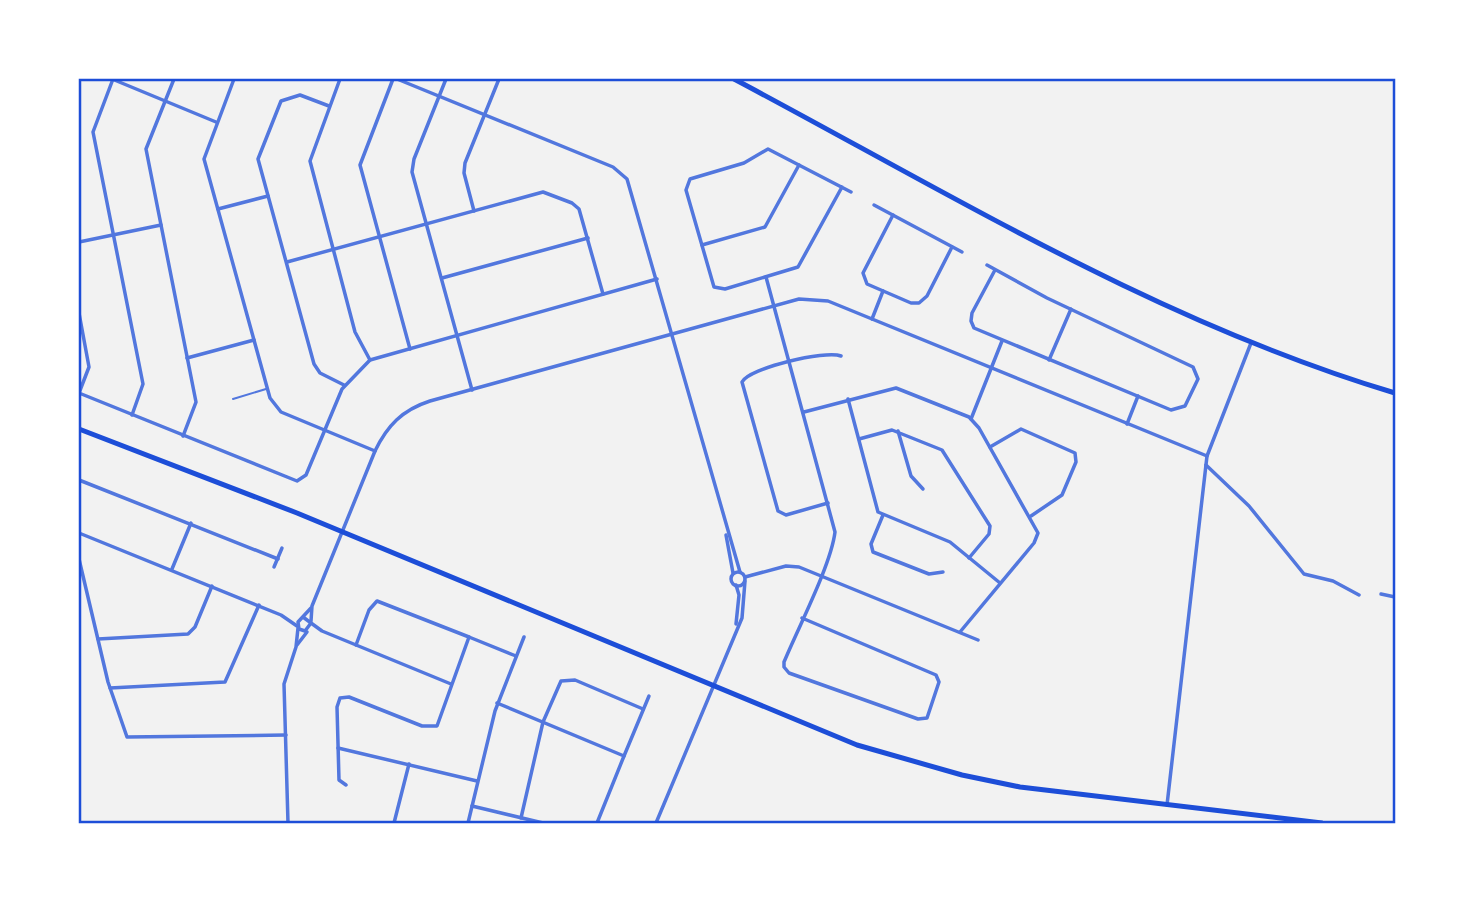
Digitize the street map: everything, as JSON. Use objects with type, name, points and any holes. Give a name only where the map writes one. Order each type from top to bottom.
[{"type":"main road","points":[[734,79],[1093,270],[1251,343],[1395,393]]},
{"type":"main road","points":[[79,429],[343,532],[832,736],[920,764],[1020,787],[1322,823]]},
{"type":"street","points":[[132,415],[143,384],[93,132],[113,79],[216,121]]},
{"type":"street","points":[[174,79],[146,149],[196,402],[183,436]]},
{"type":"street","points":[[234,79],[216,121],[204,159],[271,401],[281,412],[375,451]]},
{"type":"street","points":[[340,79],[310,161],[355,332],[370,360]]},
{"type":"street","points":[[410,349],[360,161],[395,79],[624,174],[631,186],[722,516],[740,572],[745,579],[744,607],[736,630],[656,823]]},
{"type":"street","points":[[446,79],[412,163],[472,390]]},
{"type":"street","points":[[474,211],[464,168],[499,79]]},
{"type":"street","points":[[329,106],[300,95],[285,98],[279,104],[258,155],[316,369],[344,385]]},
{"type":"street","points":[[842,187],[798,267],[725,289],[716,288],[712,284],[686,190],[690,179],[744,163],[766,149],[799,165],[842,187],[851,192]]},
{"type":"street","points":[[702,245],[765,227],[799,165]]},
{"type":"street","points":[[286,262],[537,193],[549,193],[579,209],[603,294]]},
{"type":"street","points":[[218,209],[268,196]]},
{"type":"street","points":[[874,205],[962,251]]},
{"type":"street","points":[[893,215],[862,276],[867,284],[911,303],[924,300],[952,247]]},
{"type":"street","points":[[79,242],[161,225]]},
{"type":"street","points":[[442,278],[588,238]]},
{"type":"street","points":[[987,265],[1197,371],[1198,379],[1186,404],[1180,410],[1139,396],[978,331],[971,321],[995,270]]},
{"type":"street","points":[[766,277],[835,532],[784,662],[789,673],[901,714],[918,719],[927,718],[939,682],[936,675],[802,618]]},
{"type":"street","points":[[79,313],[89,367],[79,393],[297,481],[306,475],[344,385],[370,360],[657,279]]},
{"type":"street","points":[[872,319],[883,291]]},
{"type":"street","points":[[296,647],[308,630],[313,606],[375,451],[387,429],[405,412],[425,403],[774,305],[813,297],[1208,456]]},
{"type":"street","points":[[1049,360],[1071,309]]},
{"type":"street","points":[[187,358],[254,340]]},
{"type":"street","points":[[971,419],[1002,341]]},
{"type":"street","points":[[1167,805],[1206,465],[1251,343]]},
{"type":"street","points":[[828,503],[786,515],[778,511],[742,385],[751,373],[823,354],[841,356]]},
{"type":"street","points":[[803,412],[896,388],[971,419],[1031,516],[1038,529],[1038,536],[960,632]]},
{"type":"street","points":[[1127,424],[1139,396]]},
{"type":"street","points":[[848,400],[877,509],[883,515],[950,542],[1000,583]]},
{"type":"street","points":[[990,447],[1021,429],[1075,453],[1076,462],[1062,495],[1031,516]]},
{"type":"street","points":[[859,439],[887,430],[898,431],[946,452],[990,526],[989,534],[969,558]]},
{"type":"street","points":[[898,431],[911,476],[923,489]]},
{"type":"street","points":[[1206,465],[1249,506],[1304,574],[1333,581],[1359,595]]},
{"type":"street","points":[[79,480],[191,522],[278,559]]},
{"type":"street","points":[[883,515],[871,544],[873,552],[924,573],[938,575],[943,572]]},
{"type":"street","points":[[722,516],[733,573],[731,581],[736,585],[739,595],[736,630]]},
{"type":"street","points":[[172,569],[191,522]]},
{"type":"street","points":[[79,533],[287,618],[298,627],[322,631]]},
{"type":"street","points":[[274,567],[282,548]]},
{"type":"street","points":[[79,559],[110,688],[126,735],[130,738],[286,734]]},
{"type":"street","points":[[736,585],[745,579],[792,565],[978,640]]},
{"type":"street","points":[[733,573],[740,572]]},
{"type":"street","points":[[98,639],[188,634],[195,627],[212,586]]},
{"type":"street","points":[[1381,594],[1395,597]]},
{"type":"street","points":[[356,645],[369,610],[377,601],[516,656]]},
{"type":"street","points":[[110,688],[225,682],[259,606]]},
{"type":"street","points":[[288,823],[284,684],[296,647],[298,627],[313,606]]},
{"type":"street","points":[[287,618],[302,618],[322,631],[451,684]]},
{"type":"street","points":[[346,785],[338,780],[337,702],[342,696],[349,696],[414,723],[434,727],[441,719],[469,637]]},
{"type":"street","points":[[468,823],[497,704],[524,637]]},
{"type":"street","points":[[521,818],[543,722],[558,685],[567,678],[643,709]]},
{"type":"street","points":[[597,823],[649,696]]},
{"type":"street","points":[[497,704],[624,756]]},
{"type":"street","points":[[338,748],[477,781]]},
{"type":"street","points":[[394,823],[409,764]]},
{"type":"street","points":[[472,806],[543,823]]},
{"type":"lane","points":[[233,399],[267,389]]}]
